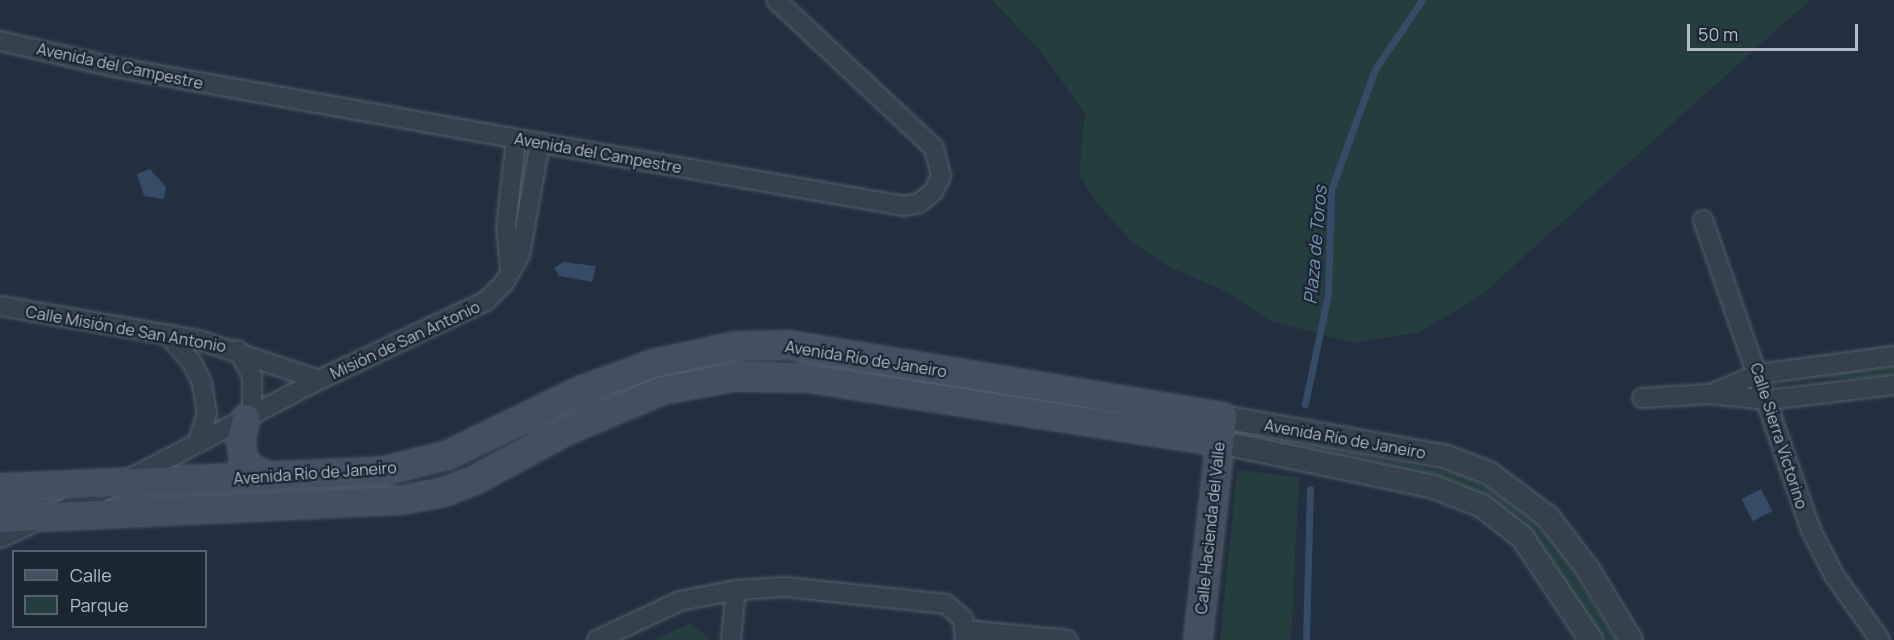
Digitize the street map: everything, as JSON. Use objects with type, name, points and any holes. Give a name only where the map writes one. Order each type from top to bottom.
[{"type":"main road","name":"Avenida Río de Janeiro","points":[[0,488],[383,471],[421,463],[481,440],[580,391],[653,364],[736,346],[789,345],[1223,417]]},
{"type":"main road","name":"Avenida Río de Janeiro","points":[[0,519],[412,498],[475,480],[568,430],[663,390],[734,377],[807,378],[1219,442]]},
{"type":"main road","name":"Calle Hacienda del Valle","points":[[1198,640],[1223,417]]},
{"type":"main road","points":[[246,418],[241,440],[243,457],[249,467],[270,477]]},
{"type":"street","name":"Avenida del Campestre","points":[[0,40],[114,67],[516,139],[904,206],[920,203],[933,192],[941,176],[934,148],[776,0]]},
{"type":"street","points":[[510,268],[505,246],[516,139]]},
{"type":"street","name":"Misión de San Antonio","points":[[319,380],[486,302],[504,283],[510,268],[520,255],[525,240],[540,143]]},
{"type":"street","name":"Calle Sierra Victorino","points":[[1703,220],[1768,400],[1810,530],[1834,575],[1880,640]]},
{"type":"street","name":"Calle Misión de San Antonio","points":[[0,306],[238,350],[319,380]]},
{"type":"street","points":[[170,336],[191,361],[202,383],[207,412],[198,443]]},
{"type":"street","points":[[238,350],[253,383],[252,406],[246,418]]},
{"type":"street","points":[[1710,394],[1759,374],[1894,356]]},
{"type":"street","points":[[0,538],[121,483],[319,380]]},
{"type":"street","points":[[1642,398],[1710,394],[1768,400],[1894,385]]},
{"type":"street","name":"Avenida Río de Janeiro","points":[[1223,417],[1447,458],[1489,473],[1548,517],[1587,568],[1631,640]]},
{"type":"street","name":"Avenida Río de Janeiro","points":[[1219,442],[1434,487],[1482,506],[1522,537],[1591,640]]},
{"type":"street","points":[[597,640],[680,601],[736,590],[785,587],[946,604],[956,610],[966,635],[1068,640]]},
{"type":"street","points":[[731,640],[736,590]]},
{"type":"green space","points":[[992,0],[1810,0],[1480,296],[1420,332],[1353,343],[1271,321],[1223,290],[1167,266],[1132,242],[1096,202],[1079,174],[1085,114],[1040,50]]},
{"type":"green space","points":[[1803,366],[1894,366],[1894,378],[1803,378]]},
{"type":"green space","points":[[1238,430],[1463,475],[1492,489],[1537,524],[1560,551],[1616,640],[1601,640],[1555,565],[1522,525],[1232,436]]},
{"type":"green space","points":[[1237,470],[1299,477],[1291,640],[1220,640]]},
{"type":"green space","points":[[691,623],[711,640],[653,640]]},
{"type":"water","points":[[150,169],[166,187],[164,199],[144,196],[137,174]]},
{"type":"water","points":[[563,262],[596,266],[592,282],[559,276],[554,268]]},
{"type":"water","points":[[1761,489],[1772,511],[1753,521],[1741,499]]},
{"type":"waterway","name":"Plaza de Toros","points":[[1305,404],[1328,294],[1331,190],[1375,69],[1422,0]]},
{"type":"waterway","name":"Plaza de Toros","points":[[1306,640],[1310,489]]}]
